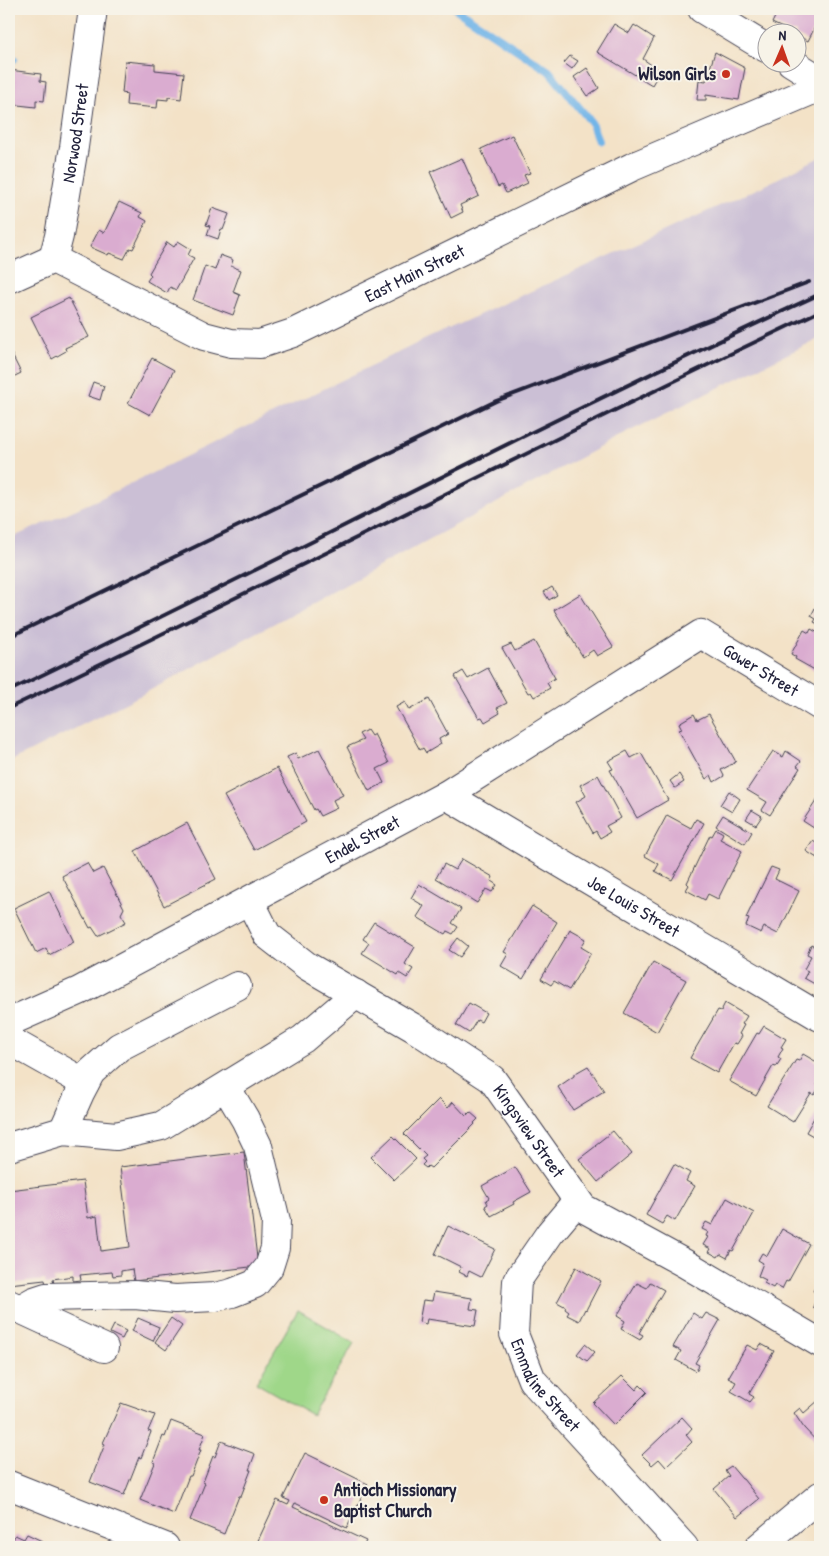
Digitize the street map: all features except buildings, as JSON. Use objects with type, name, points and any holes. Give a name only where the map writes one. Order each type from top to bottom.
[{"type":"street","name":"Norwood Street","points":[[53,258],[59,236],[94,9]]},
{"type":"street","points":[[715,12],[756,41]]},
{"type":"street","points":[[806,71],[820,80]]},
{"type":"street","name":"East Main Street","points":[[53,258],[204,336],[232,342],[260,344],[293,333],[632,167],[820,87]]},
{"type":"street","points":[[9,279],[53,258]]},
{"type":"street","name":"Gower Street","points":[[701,634],[820,706]]},
{"type":"street","name":"Endel Street","points":[[9,1022],[78,991],[446,795],[701,634]]},
{"type":"street","name":"Joe Louis Street","points":[[446,795],[820,1016]]},
{"type":"street","name":"Kingsview Street","points":[[250,901],[267,935],[307,966],[414,1028],[492,1079],[582,1208],[684,1263],[820,1344]]},
{"type":"street","points":[[63,1131],[91,1072],[119,1047],[237,986]]},
{"type":"street","points":[[9,1147],[63,1131],[116,1136],[162,1126],[303,1039],[356,994]]},
{"type":"street","points":[[15,1050],[85,1083]]},
{"type":"street","points":[[15,1307],[46,1297],[136,1295],[174,1299],[214,1297],[232,1293],[255,1284],[269,1267],[275,1248],[276,1221],[258,1146],[226,1087]]},
{"type":"street","name":"Emmaline Street","points":[[577,1201],[550,1233],[516,1281],[514,1334],[532,1380],[684,1547]]},
{"type":"street","points":[[15,1307],[104,1348]]},
{"type":"street","points":[[9,1485],[165,1547]]},
{"type":"street","points":[[759,1547],[820,1496]]},
{"type":"shaded area","points":[[820,157],[820,338],[626,433],[147,692],[9,762],[9,539],[99,499],[428,338],[761,187]]},
{"type":"green space","points":[[298,1310],[354,1343],[312,1415],[256,1383]]},
{"type":"waterway","points":[[456,9],[549,71],[592,124],[598,141]]},
{"type":"waterway","points":[[9,55],[14,59]]},
{"type":"railway","points":[[9,637],[496,401],[809,282]]},
{"type":"railway","points":[[9,691],[616,391],[820,294]]},
{"type":"railway","points":[[9,708],[820,311]]},
{"type":"place","name":"Wilson Girls","points":[[726,74]]},
{"type":"place","name":"Antioch Missionary Baptist Church","points":[[324,1500]]}]
